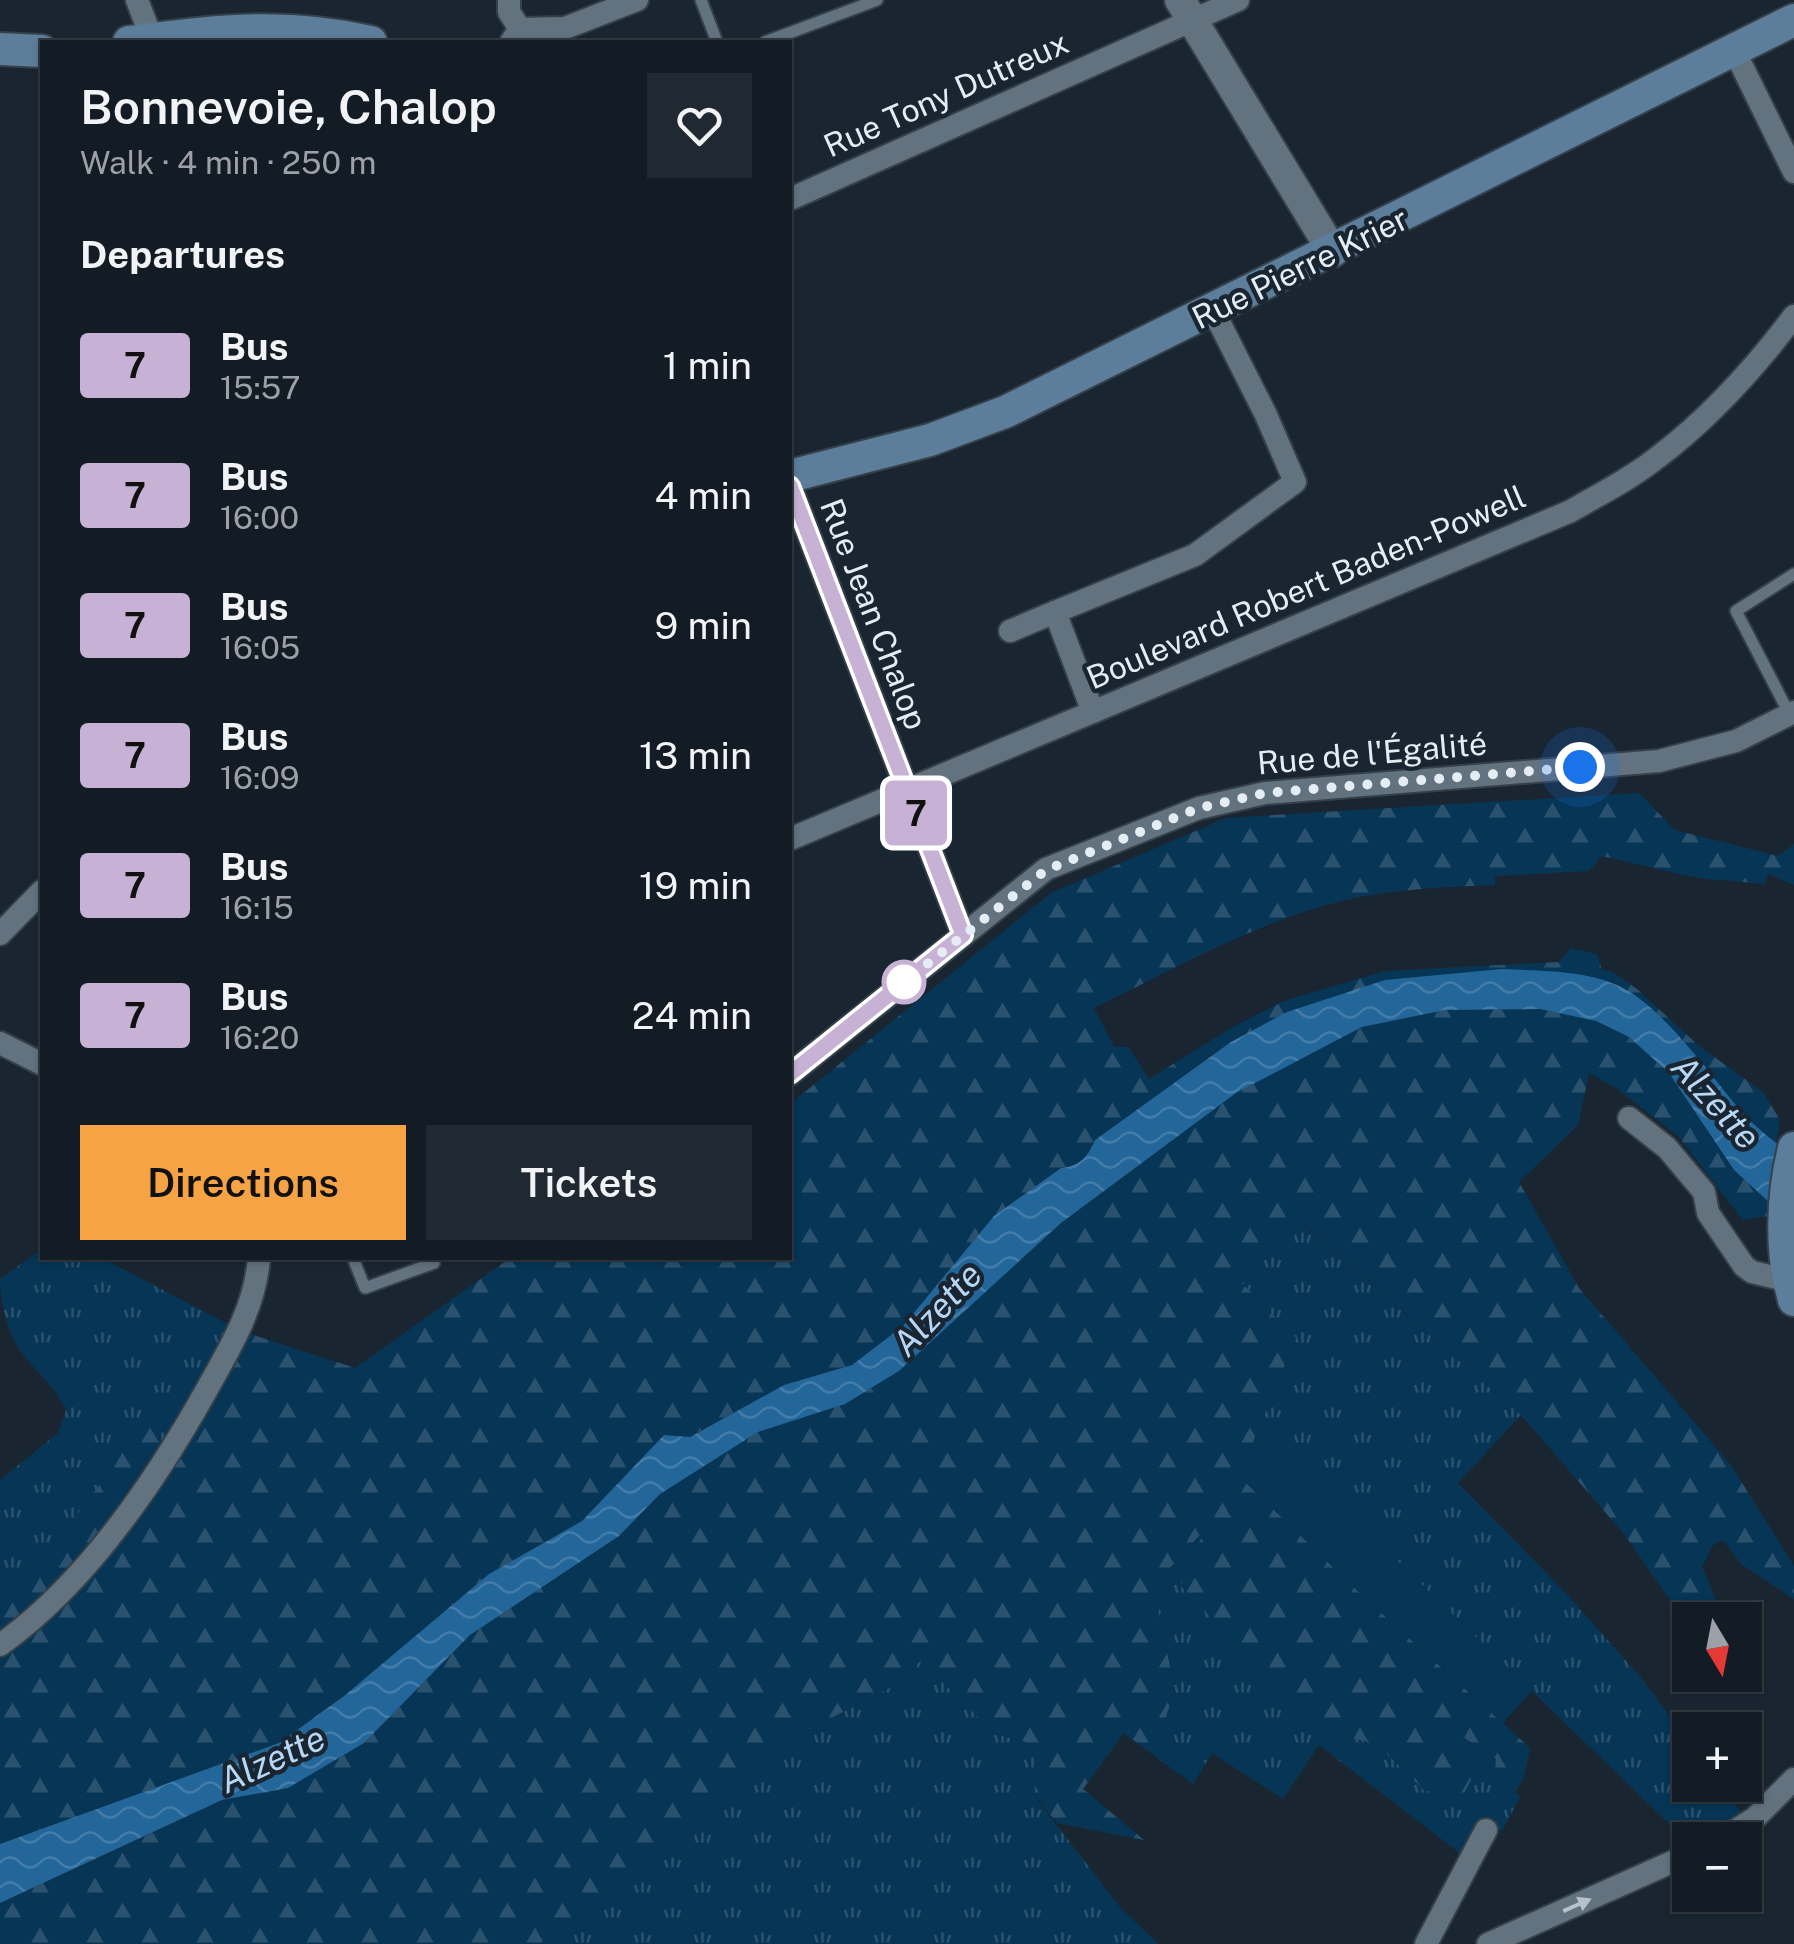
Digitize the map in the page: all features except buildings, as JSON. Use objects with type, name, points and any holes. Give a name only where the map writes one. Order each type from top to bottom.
[{"type":"main road","name":"Rue Pierre Krier","points":[[792,475],[930,440],[1005,412],[1794,20]]},
{"type":"main road","points":[[150,40],[263,28],[324,32],[362,40]]},
{"type":"main road","points":[[0,50],[40,51]]},
{"type":"main road","points":[[1792,1287],[1784,1232],[1794,1148]]},
{"type":"street","points":[[137,0],[141,40]]},
{"type":"street","points":[[509,0],[516,36],[565,28],[637,0]]},
{"type":"street","name":"Rue Tony Dutreux","points":[[792,197],[1186,10],[1238,0]]},
{"type":"street","points":[[1186,10],[1333,252]]},
{"type":"street","points":[[1734,50],[1794,172]]},
{"type":"street","points":[[1010,631],[1195,555],[1294,482],[1266,414],[1213,310]]},
{"type":"street","name":"Boulevard Robert Baden-Powell","points":[[792,838],[1571,511],[1655,460],[1699,423],[1757,365],[1794,316]]},
{"type":"street","name":"Rue Jean Chalop","points":[[792,491],[963,935]]},
{"type":"street","points":[[1055,612],[1093,712]]},
{"type":"street","name":"Rue de l'Égalité","points":[[792,1072],[1046,870],[1199,808],[1265,793],[1659,760],[1736,741],[1792,714]]},
{"type":"street","points":[[0,934],[40,893]]},
{"type":"street","points":[[0,1043],[40,1063]]},
{"type":"street","points":[[1628,1118],[1668,1148],[1704,1192],[1708,1213],[1744,1266],[1792,1287]]},
{"type":"street","points":[[0,1644],[49,1604],[111,1534],[169,1456],[240,1332],[259,1260]]},
{"type":"street","points":[[1749,1822],[1794,1779]]},
{"type":"street","points":[[1426,1944],[1486,1830]]},
{"type":"street","points":[[1488,1944],[1672,1862]]},
{"type":"lane","points":[[701,0],[716,40]]},
{"type":"lane","points":[[769,40],[877,0]]},
{"type":"lane","points":[[1792,714],[1736,611],[1794,574]]},
{"type":"lane","points":[[355,1260],[365,1288],[434,1263],[433,1260]]},
{"type":"green space","points":[[1639,793],[1675,830],[1778,856],[1794,844],[1794,885],[1769,874],[1764,884],[1698,878],[1602,856],[1589,871],[1495,876],[1495,885],[1418,889],[1341,901],[1246,934],[1094,1008],[1114,1047],[1128,1047],[1149,1079],[1231,1028],[1284,1001],[1385,971],[1559,962],[1571,948],[1597,954],[1602,970],[1613,972],[1637,989],[1699,1046],[1763,1092],[1780,1120],[1776,1143],[1745,1115],[1651,1008],[1614,983],[1231,1042],[1096,1140],[1082,1160],[1061,1168],[994,1216],[903,1326],[852,1365],[784,1385],[689,1437],[664,1435],[582,1521],[489,1574],[344,1696],[279,1743],[0,1844],[0,1596],[62,1533],[148,1415],[166,1425],[122,1500],[57,1593],[111,1534],[241,1331],[355,1368],[512,1260],[792,1260],[792,1102],[1051,893],[1226,818]]},
{"type":"green space","points":[[1540,1009],[1596,1021],[1629,1037],[1669,1073],[1734,1170],[1769,1201],[1769,1216],[1743,1220],[1678,1136],[1616,1088],[1589,1073],[1578,1125],[1519,1182],[1579,1288],[1731,1465],[1794,1566],[1794,1599],[1741,1564],[1723,1540],[1713,1545],[1702,1566],[1716,1602],[1672,1603],[1624,1534],[1521,1415],[1301,1221],[1230,1271],[1296,1338],[1239,1476],[1366,1599],[1530,1748],[1521,1783],[1511,1795],[1493,1797],[1496,1759],[1456,1732],[1478,1767],[1464,1793],[1425,1791],[1376,1743],[1329,1734],[1278,1691],[1263,1660],[1234,1641],[1181,1586],[1205,1529],[1153,1587],[1175,1690],[1153,1755],[1124,1733],[1083,1789],[1144,1840],[1057,1823],[1035,1796],[1034,1744],[995,1734],[921,1660],[899,1683],[806,1731],[616,1890],[539,1944],[0,1944],[0,1903],[223,1800],[288,1788],[364,1743],[470,1635],[619,1536],[660,1494],[758,1432],[845,1404],[899,1371],[1061,1223],[1236,1093],[1362,1027],[1445,1010]]},
{"type":"green space","points":[[1300,1221],[1521,1415],[1458,1483],[1565,1592],[1672,1719],[1672,1802],[1734,1802],[1741,1812],[1722,1822],[1672,1822],[1672,1827],[1273,1441],[1239,1476],[1296,1338],[1230,1271]]},
{"type":"green space","points":[[40,1250],[40,1260],[106,1260],[241,1331],[213,1379],[49,1603],[122,1500],[166,1425],[148,1415],[62,1533],[0,1596],[0,1480],[58,1433],[66,1410],[18,1347],[1,1298],[0,1279]]},
{"type":"green space","points":[[1273,1441],[1532,1691],[1503,1723],[1366,1599],[1239,1476]]},
{"type":"green space","points":[[1207,1526],[1182,1586],[1234,1641],[1263,1660],[1278,1691],[1329,1734],[1376,1743],[1425,1791],[1453,1729],[1497,1760],[1501,1799],[1516,1792],[1520,1797],[1502,1831],[1479,1819],[1461,1854],[1319,1745],[1283,1799],[1212,1753],[1193,1784],[1153,1755],[1175,1690],[1153,1587]]},
{"type":"green space","points":[[921,1660],[995,1734],[1035,1744],[1035,1797],[1120,1907],[1158,1944],[539,1944],[616,1890],[806,1731],[899,1683]]},
{"type":"water","name":"Alzette","points":[[1502,969],[1590,976],[1617,985],[1651,1008],[1747,1117],[1794,1156],[1794,1225],[1734,1170],[1669,1073],[1629,1037],[1596,1021],[1540,1009],[1445,1010],[1362,1027],[1236,1093],[1061,1223],[899,1371],[845,1404],[758,1432],[660,1494],[619,1536],[470,1635],[364,1743],[288,1788],[222,1800],[0,1903],[0,1844],[279,1743],[344,1696],[489,1574],[582,1521],[664,1435],[690,1437],[784,1385],[852,1365],[903,1326],[994,1216],[1061,1168],[1082,1160],[1095,1140],[1231,1042],[1287,1012],[1385,980]]},
{"type":"bus line","name":"7","points":[[792,491],[963,935],[792,1072]]},
{"type":"route","points":[[904,982],[1046,870],[1199,808],[1265,793],[1580,767]]}]
